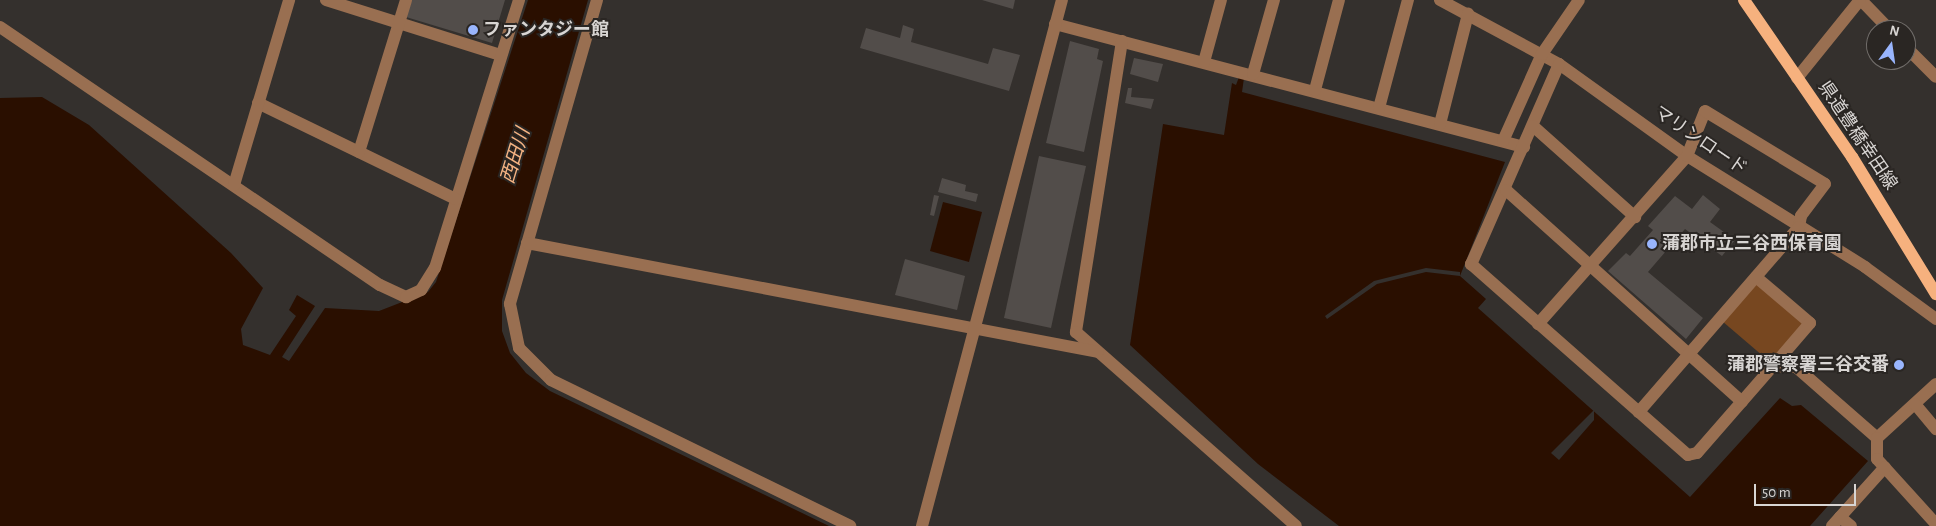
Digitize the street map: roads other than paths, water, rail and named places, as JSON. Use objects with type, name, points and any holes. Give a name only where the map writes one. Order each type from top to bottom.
[{"type":"main road","name":"県道豊橋幸田線","points":[[1748,2],[1936,294]]},
{"type":"street","points":[[234,185],[289,0]]},
{"type":"street","points":[[326,0],[500,55]]},
{"type":"street","points":[[359,152],[406,0]]},
{"type":"street","points":[[0,28],[234,185],[380,286],[406,296],[428,281],[519,0]]},
{"type":"street","points":[[597,0],[510,304],[512,330],[530,364],[551,380],[850,526]]},
{"type":"street","points":[[922,526],[976,329],[1062,0]]},
{"type":"street","points":[[1204,62],[1221,0]]},
{"type":"street","points":[[1253,74],[1274,0]]},
{"type":"street","points":[[1316,90],[1339,0]]},
{"type":"street","points":[[1379,108],[1408,0]]},
{"type":"street","name":"マリンロード","points":[[1440,0],[1559,64],[1687,156],[1799,227],[1936,319]]},
{"type":"street","points":[[1503,141],[1542,54],[1579,0]]},
{"type":"street","points":[[1797,78],[1860,0],[1880,20]]},
{"type":"street","points":[[1440,124],[1468,14]]},
{"type":"street","points":[[1055,24],[1316,90],[1524,147]]},
{"type":"street","points":[[1122,41],[1076,332],[1101,352],[1296,526]]},
{"type":"street","points":[[1916,56],[1936,77]]},
{"type":"street","points":[[1559,64],[1506,190],[1471,264],[1688,456],[1697,453],[1810,323],[1756,277]]},
{"type":"street","points":[[258,103],[456,199]]},
{"type":"street","points":[[1538,324],[1592,266],[1687,156],[1705,111],[1825,184],[1799,227],[1639,412]]},
{"type":"street","points":[[1533,126],[1634,217]]},
{"type":"street","points":[[1506,190],[1742,402]]},
{"type":"street","points":[[527,244],[1101,352]]},
{"type":"street","points":[[1773,366],[1796,367],[1878,438]]},
{"type":"street","points":[[1936,384],[1878,438],[1877,459],[1936,524]]},
{"type":"street","points":[[1915,404],[1936,429]]},
{"type":"street","points":[[1851,526],[1836,521],[1884,467]]},
{"type":"water","name":"西田川","points":[[528,0],[588,0],[502,300],[502,331],[510,353],[526,373],[550,391],[829,526],[0,526],[0,98],[42,97],[89,125],[231,253],[263,288],[241,329],[243,345],[270,355],[296,316],[289,310],[297,295],[315,306],[282,357],[289,361],[325,308],[379,311],[428,292],[436,282]]},
{"type":"water","points":[[1239,77],[1244,78],[1242,92],[1505,162],[1460,276],[1486,299],[1478,308],[1690,497],[1780,398],[1792,406],[1801,405],[1868,461],[1810,526],[1339,526],[1258,464],[1130,345],[1163,124],[1224,135],[1232,83],[1236,85]]},
{"type":"water","points":[[943,202],[982,212],[969,262],[930,251]]},
{"type":"place","name":"ファンタジー館","points":[[473,30]]},
{"type":"place","name":"蒲郡市立三谷西保育園","points":[[1652,244]]},
{"type":"place","name":"蒲郡警察署三谷交番","points":[[1899,365]]}]
